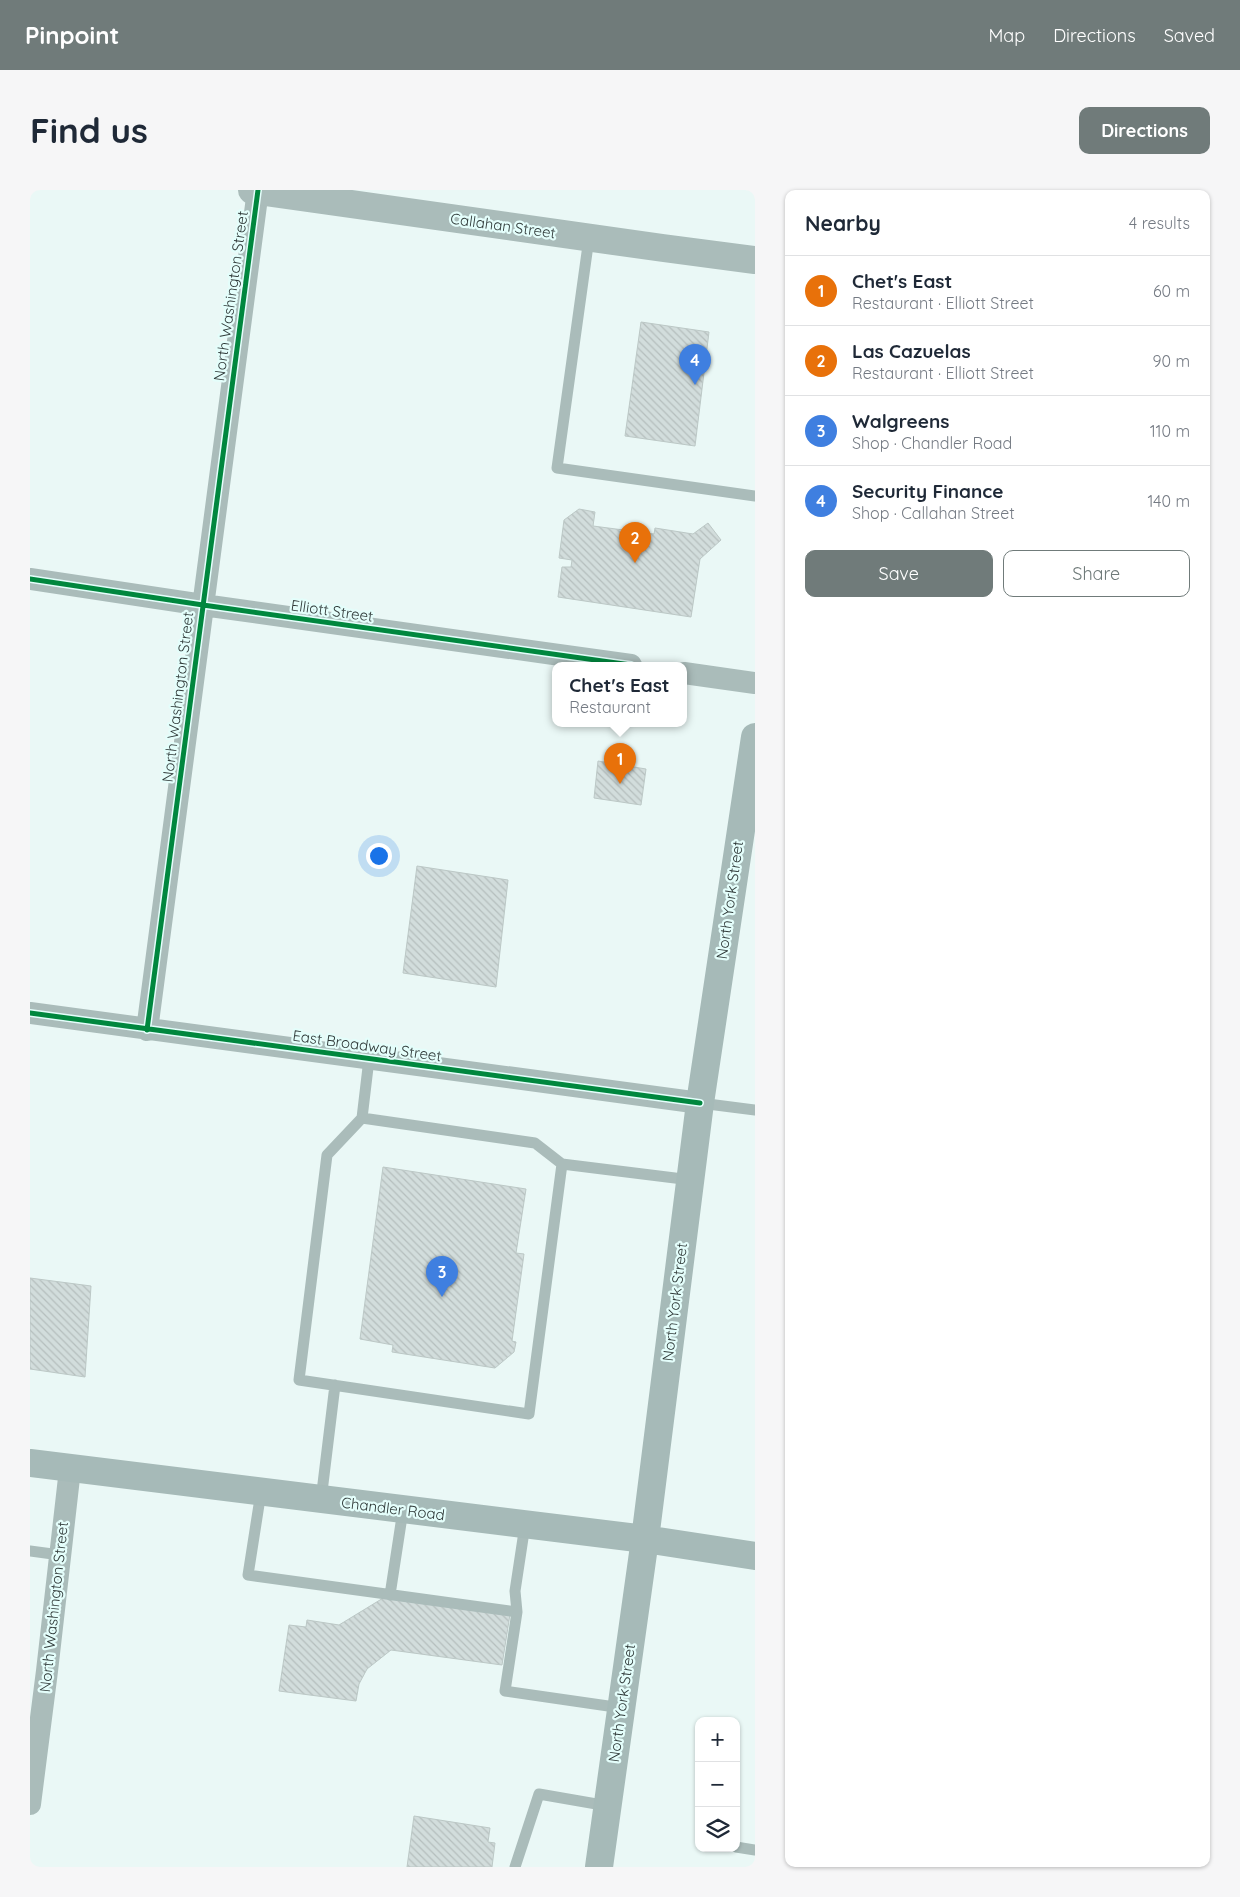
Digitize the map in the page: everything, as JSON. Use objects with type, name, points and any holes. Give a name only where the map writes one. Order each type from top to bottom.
[{"type":"main road","name":"North York Street","points":[[599,1867],[645,1539],[700,1103],[751,784],[755,737]]},
{"type":"main road","name":"Chandler Road","points":[[30,1463],[645,1539],[755,1556]]},
{"type":"street","name":"Callahan Street","points":[[256,190],[755,260]]},
{"type":"street","name":"North Washington Street","points":[[147,1030],[256,190]]},
{"type":"street","name":"Elliott Street","points":[[30,579],[203,606],[609,662]]},
{"type":"street","points":[[687,673],[755,682]]},
{"type":"street","name":"East Broadway Street","points":[[30,1013],[700,1103]]},
{"type":"street","name":"North Washington Street","points":[[30,1804],[39,1670],[60,1555],[70,1469]]},
{"type":"lane","points":[[589,238],[557,468],[755,496]]},
{"type":"lane","points":[[369,1059],[362,1118],[328,1154],[299,1380],[529,1414],[562,1164]]},
{"type":"lane","points":[[700,1103],[755,1110]]},
{"type":"lane","points":[[362,1118],[534,1143],[562,1164],[691,1180]]},
{"type":"lane","points":[[321,1500],[335,1385]]},
{"type":"lane","points":[[261,1492],[248,1575],[517,1612]]},
{"type":"lane","points":[[390,1594],[403,1510]]},
{"type":"lane","points":[[525,1525],[515,1591],[517,1612],[505,1691],[622,1708]]},
{"type":"lane","points":[[30,1551],[60,1555]]},
{"type":"lane","points":[[515,1867],[539,1794],[608,1806]]},
{"type":"lane","points":[[740,1848],[755,1850]]},
{"type":"building","points":[[641,322],[709,332],[695,446],[625,436]]},
{"type":"building","points":[[579,509],[595,512],[593,526],[654,534],[655,528],[693,534],[708,523],[721,540],[700,559],[691,617],[558,597],[562,567],[571,567],[572,560],[559,558],[564,520]]},
{"type":"building","points":[[598,761],[646,769],[641,805],[594,798]]},
{"type":"building","points":[[417,866],[508,880],[496,987],[403,973]]},
{"type":"building","points":[[383,1167],[526,1189],[516,1253],[524,1254],[512,1341],[516,1342],[514,1352],[495,1368],[392,1352],[393,1345],[360,1339]]},
{"type":"building","points":[[30,1278],[91,1286],[85,1377],[30,1369]]},
{"type":"building","points":[[393,1592],[511,1608],[502,1665],[391,1650],[367,1669],[359,1684],[356,1701],[279,1691],[289,1625],[306,1627],[307,1620],[339,1625]]},
{"type":"building","points":[[414,1816],[490,1828],[488,1842],[495,1843],[492,1867],[407,1867]]},
{"type":"cycle path","points":[[147,1030],[258,190]]},
{"type":"cycle path","points":[[30,579],[610,662]]},
{"type":"cycle path","points":[[30,1013],[700,1103]]},
{"type":"place","name":"Security Finance","points":[[695,385]]},
{"type":"place","name":"Las Cazuelas","points":[[635,563]]},
{"type":"place","name":"Chet's East","points":[[620,784]]},
{"type":"place","name":"Walgreens","points":[[442,1297]]}]
